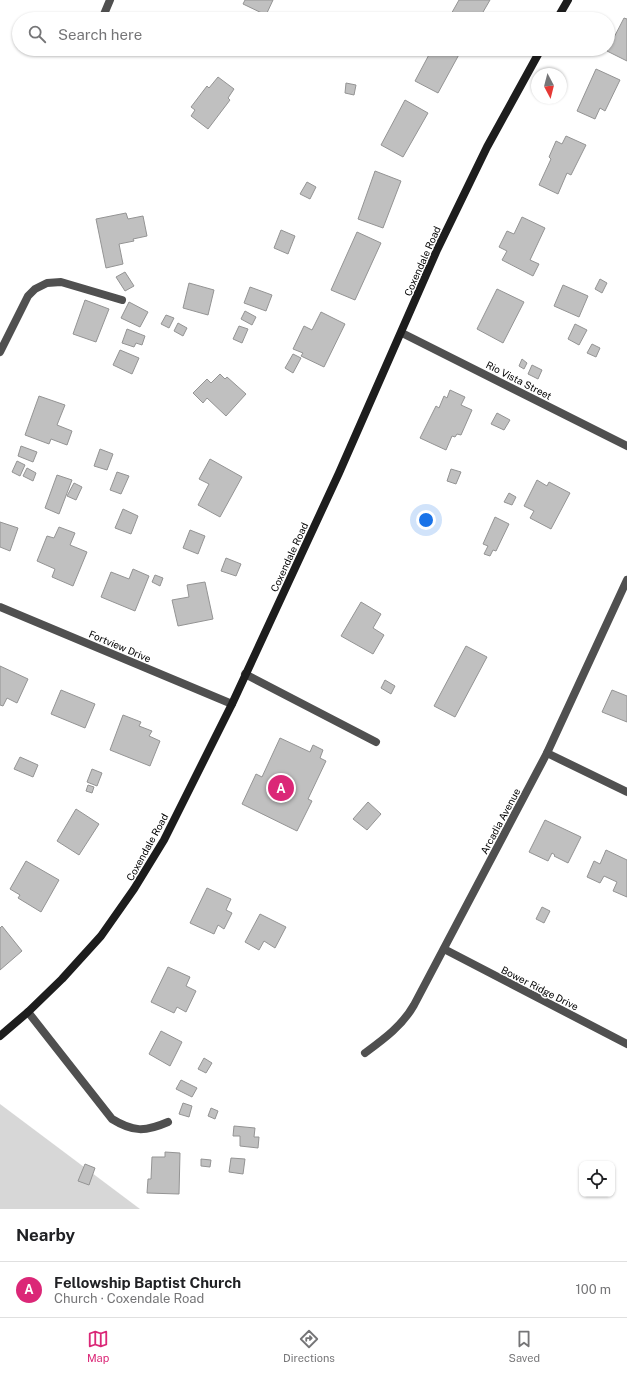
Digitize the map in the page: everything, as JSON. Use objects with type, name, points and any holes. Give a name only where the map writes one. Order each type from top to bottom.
[{"type":"street","points":[[105,12],[110,0]]},
{"type":"street","points":[[561,12],[568,0]]},
{"type":"street","name":"Coxendale Road","points":[[0,1036],[28,1012],[62,979],[101,936],[134,889],[164,840],[232,704],[340,473],[437,250],[483,154],[537,56]]},
{"type":"street","points":[[0,352],[28,296],[35,289],[48,283],[61,282],[122,300]]},
{"type":"street","name":"Rio Vista Street","points":[[402,333],[627,446]]},
{"type":"street","name":"Arcadia Avenue","points":[[365,1053],[397,1028],[408,1017],[547,753],[627,580]]},
{"type":"street","name":"Fortview Drive","points":[[0,607],[232,704]]},
{"type":"street","points":[[245,674],[376,742]]},
{"type":"street","points":[[547,753],[627,792]]},
{"type":"street","name":"Bower Ridge Drive","points":[[444,949],[627,1044]]},
{"type":"street","points":[[28,1012],[112,1119],[125,1127],[140,1130],[155,1128],[168,1122]]},
{"type":"shaded area","points":[[0,1104],[140,1209],[0,1209]]},
{"type":"building","points":[[245,0],[273,0],[267,12],[260,12],[243,4]]},
{"type":"building","points":[[459,0],[490,0],[483,12],[452,12]]},
{"type":"building","points":[[624,18],[627,19],[627,61],[615,55],[615,35]]},
{"type":"building","points":[[428,56],[458,56],[438,93],[415,81]]},
{"type":"building","points":[[596,69],[620,80],[605,111],[600,108],[595,119],[577,111]]},
{"type":"building","points":[[218,77],[234,89],[228,98],[230,100],[208,129],[191,116],[195,110],[191,107],[207,86],[209,88]]},
{"type":"building","points":[[346,83],[356,85],[354,95],[345,93]]},
{"type":"building","points":[[405,100],[428,113],[403,157],[381,145]]},
{"type":"building","points":[[566,136],[586,145],[571,175],[567,173],[558,194],[539,185],[551,159],[549,157],[556,141],[562,144]]},
{"type":"building","points":[[375,171],[401,181],[383,228],[358,219]]},
{"type":"building","points":[[307,182],[316,187],[310,199],[300,194]]},
{"type":"building","points":[[126,213],[128,219],[143,216],[147,236],[133,239],[134,241],[119,244],[123,264],[106,268],[96,219]]},
{"type":"building","points":[[522,217],[545,228],[530,260],[539,264],[533,276],[502,260],[507,251],[499,247],[507,231],[514,234]]},
{"type":"building","points":[[281,230],[295,236],[288,254],[274,248]]},
{"type":"building","points":[[357,232],[381,243],[355,300],[331,290]]},
{"type":"building","points":[[125,272],[134,286],[125,291],[116,277]]},
{"type":"building","points":[[600,279],[607,283],[602,293],[595,289]]},
{"type":"building","points":[[189,283],[214,290],[208,315],[183,308]]},
{"type":"building","points":[[563,285],[588,296],[579,317],[554,306]]},
{"type":"building","points":[[250,287],[272,295],[266,311],[244,303]]},
{"type":"building","points":[[497,289],[524,302],[503,343],[477,329]]},
{"type":"building","points":[[85,300],[109,309],[96,342],[73,334]]},
{"type":"building","points":[[129,302],[148,312],[140,327],[121,318]]},
{"type":"building","points":[[245,311],[256,317],[252,325],[241,319]]},
{"type":"building","points":[[321,312],[345,324],[324,367],[301,356],[303,353],[293,349],[304,326],[312,330]]},
{"type":"building","points":[[166,315],[174,318],[169,328],[161,324]]},
{"type":"building","points":[[178,323],[187,328],[183,336],[174,331]]},
{"type":"building","points":[[575,324],[587,330],[579,345],[568,339]]},
{"type":"building","points":[[239,326],[248,329],[242,343],[233,339]]},
{"type":"building","points":[[127,329],[145,336],[142,345],[136,343],[134,347],[122,343]]},
{"type":"building","points":[[592,344],[600,348],[596,357],[587,353]]},
{"type":"building","points":[[120,350],[139,358],[132,374],[113,365]]},
{"type":"building","points":[[293,354],[301,358],[293,373],[285,368]]},
{"type":"building","points":[[522,359],[527,363],[524,369],[519,366]]},
{"type":"building","points":[[532,365],[542,370],[538,379],[528,374]]},
{"type":"building","points":[[220,374],[225,379],[227,377],[246,394],[226,416],[207,398],[203,403],[193,393],[207,379],[211,383]]},
{"type":"building","points":[[450,390],[465,397],[461,405],[472,410],[461,435],[457,434],[455,437],[452,436],[446,450],[420,438],[436,406],[439,408],[444,396],[447,398]]},
{"type":"building","points":[[39,396],[65,405],[57,425],[72,431],[67,445],[51,439],[49,444],[25,435]]},
{"type":"building","points":[[497,413],[510,420],[504,430],[491,424]]},
{"type":"building","points":[[21,446],[37,452],[33,462],[18,456]]},
{"type":"building","points":[[100,449],[113,454],[107,470],[94,466]]},
{"type":"building","points":[[210,459],[242,477],[220,517],[198,505],[209,484],[199,479]]},
{"type":"building","points":[[17,461],[25,465],[20,476],[12,472]]},
{"type":"building","points":[[27,468],[36,473],[33,481],[23,476]]},
{"type":"building","points":[[451,469],[461,472],[456,484],[447,481]]},
{"type":"building","points":[[117,472],[129,476],[121,494],[110,490]]},
{"type":"building","points":[[57,475],[72,480],[59,514],[45,508]]},
{"type":"building","points":[[537,480],[547,486],[549,482],[570,493],[551,529],[530,518],[534,511],[524,506]]},
{"type":"building","points":[[74,483],[82,487],[76,500],[67,496]]},
{"type":"building","points":[[509,493],[516,497],[512,505],[504,502]]},
{"type":"building","points":[[123,509],[138,516],[131,534],[115,528]]},
{"type":"building","points":[[495,517],[509,524],[496,551],[493,550],[490,556],[484,554],[488,546],[483,544]]},
{"type":"building","points":[[0,522],[18,528],[10,551],[0,547]]},
{"type":"building","points":[[59,527],[75,533],[70,545],[87,552],[73,586],[52,577],[55,569],[37,561],[47,536],[54,538]]},
{"type":"building","points":[[190,530],[205,536],[198,554],[183,548]]},
{"type":"building","points":[[226,558],[241,564],[236,576],[221,571]]},
{"type":"building","points":[[133,569],[149,576],[135,611],[101,597],[111,572],[129,579]]},
{"type":"building","points":[[155,575],[163,578],[160,586],[152,582]]},
{"type":"building","points":[[205,582],[213,619],[178,626],[172,600],[189,597],[187,585]]},
{"type":"building","points":[[361,602],[381,614],[373,628],[384,635],[373,654],[341,636]]},
{"type":"building","points":[[466,646],[487,657],[455,717],[434,706]]},
{"type":"building","points":[[0,666],[28,679],[17,703],[7,698],[3,706],[0,705]]},
{"type":"building","points":[[385,680],[395,686],[391,694],[381,688]]},
{"type":"building","points":[[61,690],[95,704],[85,728],[51,714]]},
{"type":"building","points":[[612,690],[627,696],[627,722],[602,712]]},
{"type":"building","points":[[123,715],[141,722],[139,726],[152,731],[149,736],[160,741],[150,766],[110,750]]},
{"type":"building","points":[[280,738],[310,752],[313,745],[323,750],[320,758],[326,761],[308,799],[312,801],[297,831],[242,804],[256,774],[262,777]]},
{"type":"building","points":[[20,757],[38,765],[33,777],[14,769]]},
{"type":"building","points":[[92,769],[102,773],[97,786],[87,782]]},
{"type":"building","points":[[88,785],[94,787],[92,793],[86,791]]},
{"type":"building","points":[[368,802],[381,814],[367,830],[353,819]]},
{"type":"building","points":[[76,809],[99,824],[79,855],[57,841]]},
{"type":"building","points":[[545,820],[581,837],[568,863],[554,856],[555,855],[552,853],[548,861],[529,852]]},
{"type":"building","points":[[606,850],[627,860],[627,897],[613,891],[617,882],[604,876],[600,883],[587,877],[594,861],[600,864]]},
{"type":"building","points":[[26,861],[59,880],[41,912],[18,898],[20,895],[10,889]]},
{"type":"building","points":[[207,888],[231,899],[226,910],[232,913],[224,929],[218,925],[214,934],[190,923]]},
{"type":"building","points":[[542,907],[550,911],[544,923],[536,919]]},
{"type":"building","points":[[260,914],[286,927],[275,948],[264,941],[259,950],[245,942]]},
{"type":"building","points":[[2,926],[22,951],[0,970],[0,928]]},
{"type":"building","points":[[168,967],[190,977],[186,986],[196,991],[186,1012],[177,1007],[174,1013],[151,1002]]},
{"type":"building","points":[[161,1031],[182,1042],[170,1066],[149,1054]]},
{"type":"building","points":[[204,1058],[212,1063],[206,1073],[198,1069]]},
{"type":"building","points":[[181,1080],[197,1088],[192,1097],[176,1089]]},
{"type":"building","points":[[183,1103],[192,1106],[189,1117],[179,1114]]},
{"type":"building","points":[[211,1108],[218,1111],[215,1119],[208,1116]]},
{"type":"building","points":[[234,1126],[255,1128],[254,1137],[259,1137],[258,1148],[240,1146],[240,1136],[233,1136]]},
{"type":"building","points":[[165,1152],[180,1153],[179,1194],[147,1193],[148,1179],[151,1179],[152,1157],[165,1157]]},
{"type":"building","points":[[231,1158],[245,1159],[243,1174],[229,1172]]},
{"type":"building","points":[[201,1159],[211,1160],[210,1167],[201,1166]]},
{"type":"building","points":[[85,1164],[95,1168],[89,1185],[78,1181]]},
{"type":"place","name":"Fellowship Baptist Church","points":[[281,788]]}]
